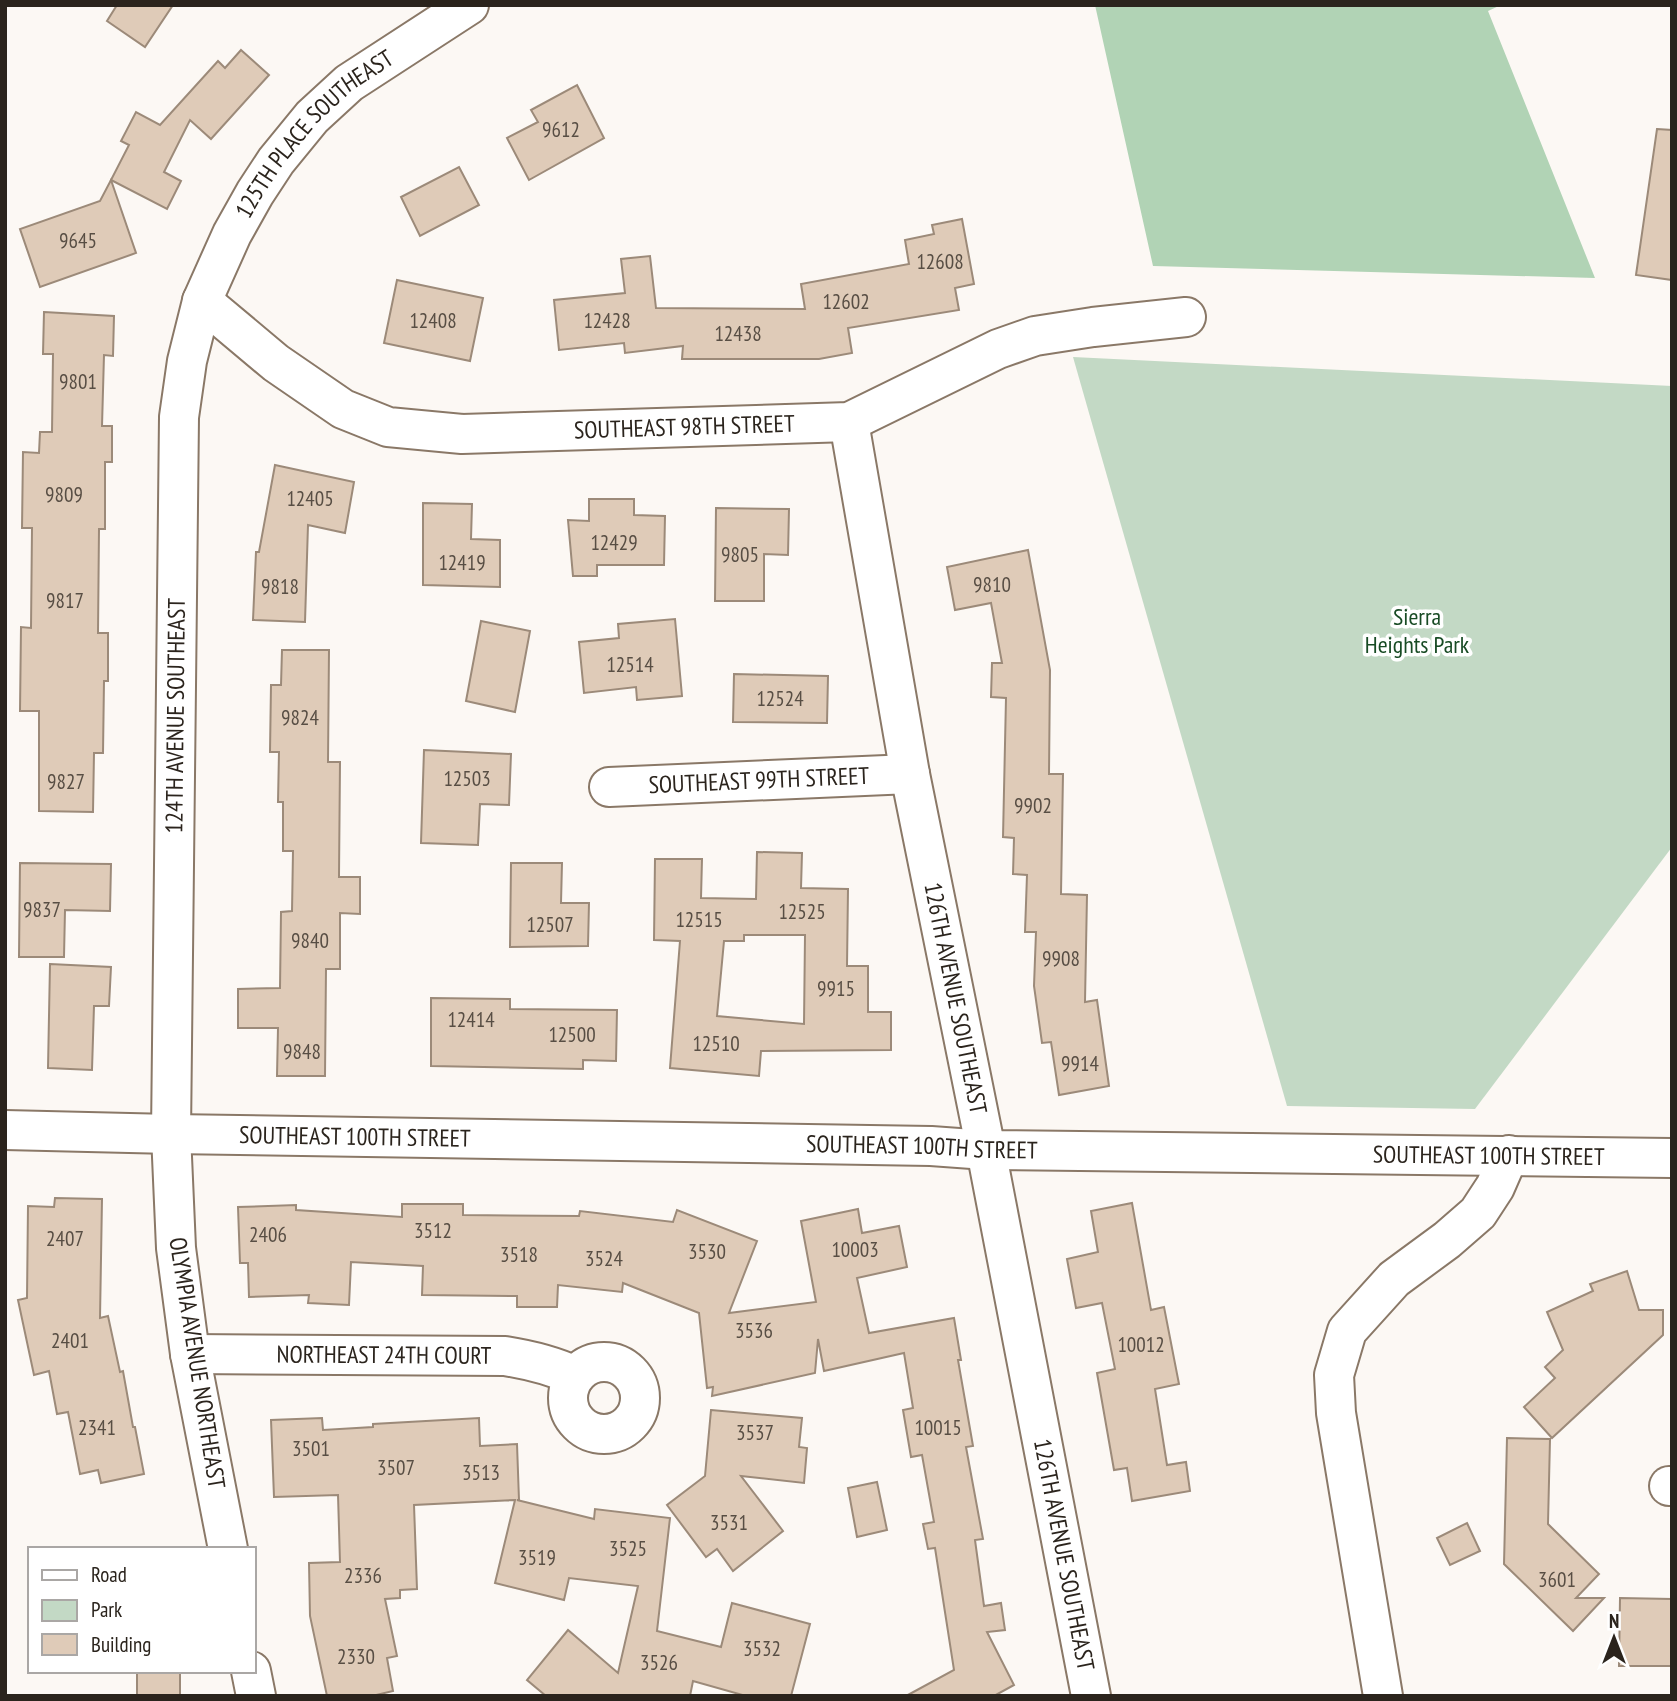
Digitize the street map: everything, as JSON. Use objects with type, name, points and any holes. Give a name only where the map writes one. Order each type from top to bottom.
[{"type":"street","name":"125TH PLACE SOUTHEAST","points":[[202,301],[232,234],[255,193],[276,160],[312,117],[349,83],[469,5]]},
{"type":"street","name":"SOUTHEAST 98TH STREET","points":[[202,301],[276,363],[342,409],[388,427],[462,434],[849,422],[998,349],[1035,336],[1186,317]]},
{"type":"street","name":"124TH AVENUE SOUTHEAST","points":[[171,1134],[179,417],[187,361],[202,301]]},
{"type":"street","name":"126TH AVENUE SOUTHEAST","points":[[849,422],[910,774],[986,1150],[1091,1696]]},
{"type":"street","name":"SOUTHEAST 99TH STREET","points":[[609,787],[910,774]]},
{"type":"street","name":"SOUTHEAST 100TH STREET","points":[[5,1130],[931,1146],[986,1150],[1672,1158]]},
{"type":"street","name":"OLYMPIA AVENUE NORTHEAST","points":[[171,1134],[176,1248],[190,1354],[228,1547]]},
{"type":"street","points":[[1383,1696],[1336,1413],[1334,1375],[1347,1331],[1394,1279],[1478,1213],[1495,1186],[1509,1155]]},
{"type":"street","name":"NORTHEAST 24TH COURT","points":[[190,1354],[505,1356],[535,1361],[575,1376]]},
{"type":"street","points":[[251,1673],[256,1696]]},
{"type":"green space","points":[[1095,5],[1501,5],[1488,11],[1595,278],[1153,266]]},
{"type":"green space","name":"Sierra Heights Park","points":[[1073,357],[1672,386],[1672,847],[1475,1109],[1287,1106]]},
{"type":"building","points":[[117,5],[173,5],[145,47],[107,21]]},
{"type":"building","points":[[241,50],[269,75],[211,139],[190,120],[164,172],[181,181],[167,209],[111,180],[129,145],[121,141],[136,112],[160,125],[218,61],[225,68]]},
{"type":"building","points":[[577,85],[604,138],[529,180],[507,138],[538,122],[531,110]]},
{"type":"building","points":[[1657,129],[1672,130],[1672,280],[1636,275]]},
{"type":"building","points":[[459,167],[479,205],[420,236],[401,197]]},
{"type":"building","points":[[111,180],[136,253],[40,287],[20,229],[100,201]]},
{"type":"building","points":[[962,219],[974,284],[955,288],[959,310],[848,328],[852,353],[819,359],[682,359],[683,346],[625,353],[624,343],[559,350],[554,300],[625,293],[621,259],[650,256],[656,308],[805,309],[801,284],[909,264],[905,240],[934,234],[932,225]]},
{"type":"building","points":[[397,280],[483,298],[470,361],[384,343]]},
{"type":"building","points":[[44,312],[114,316],[113,356],[104,355],[102,426],[112,426],[112,462],[105,462],[105,529],[99,529],[98,633],[108,633],[108,681],[104,681],[103,753],[94,753],[93,812],[39,811],[39,711],[20,711],[21,627],[31,628],[32,528],[22,528],[23,452],[39,453],[40,432],[52,432],[53,354],[43,354]]},
{"type":"building","points":[[275,465],[354,482],[345,533],[308,525],[305,622],[253,620],[256,552],[259,552]]},
{"type":"building","points":[[589,499],[634,499],[634,515],[665,516],[664,565],[597,565],[597,576],[573,576],[568,520],[589,521]]},
{"type":"building","points":[[423,503],[472,504],[471,539],[500,540],[500,587],[423,585]]},
{"type":"building","points":[[716,508],[789,509],[788,555],[764,554],[764,601],[715,601]]},
{"type":"building","points":[[1028,550],[1050,670],[1049,774],[1063,774],[1061,894],[1087,895],[1085,1002],[1097,1000],[1109,1086],[1059,1095],[1051,1042],[1042,1043],[1034,986],[1036,932],[1025,932],[1027,875],[1013,874],[1014,838],[1003,837],[1006,698],[991,697],[992,663],[1002,663],[991,603],[955,610],[947,567]]},
{"type":"building","points":[[675,619],[682,696],[637,700],[636,687],[584,693],[579,642],[619,638],[618,624]]},
{"type":"building","points":[[481,621],[530,631],[515,712],[466,701]]},
{"type":"building","points":[[282,650],[329,650],[328,762],[340,762],[339,877],[360,877],[360,914],[340,913],[340,969],[326,969],[325,1076],[277,1076],[278,1028],[238,1028],[238,989],[280,988],[281,912],[292,911],[293,851],[283,851],[283,802],[278,802],[279,752],[270,752],[271,685],[281,685]]},
{"type":"building","points":[[734,674],[828,676],[827,723],[733,722]]},
{"type":"building","points":[[424,750],[511,754],[509,805],[480,804],[478,845],[421,843]]},
{"type":"building","points":[[757,852],[802,853],[801,888],[848,889],[847,966],[868,966],[868,1012],[891,1012],[891,1050],[761,1051],[759,1076],[670,1068],[680,941],[654,940],[655,859],[702,859],[701,898],[756,899]],"holes":[[[744,935],[805,935],[804,1024],[717,1016],[724,941],[744,941]]]},
{"type":"building","points":[[20,863],[111,864],[110,911],[65,910],[64,957],[19,957]]},
{"type":"building","points":[[511,863],[562,863],[561,903],[589,903],[588,946],[510,947]]},
{"type":"building","points":[[50,964],[111,967],[109,1006],[94,1006],[92,1070],[48,1068]]},
{"type":"building","points":[[431,998],[510,999],[510,1009],[617,1010],[616,1061],[583,1060],[583,1069],[431,1066]]},
{"type":"building","points":[[55,1198],[102,1199],[100,1318],[108,1316],[120,1372],[123,1371],[144,1474],[101,1483],[98,1470],[80,1474],[68,1412],[57,1414],[49,1371],[34,1375],[18,1300],[27,1298],[28,1206],[54,1207]]},
{"type":"building","points":[[1132,1203],[1151,1310],[1164,1307],[1179,1384],[1155,1389],[1167,1465],[1186,1462],[1190,1491],[1132,1501],[1127,1468],[1114,1470],[1097,1373],[1115,1369],[1102,1303],[1076,1308],[1067,1259],[1098,1252],[1091,1211]]},
{"type":"building","points":[[402,1204],[463,1204],[463,1215],[579,1216],[580,1211],[673,1222],[677,1210],[757,1241],[729,1313],[816,1302],[801,1221],[858,1209],[862,1233],[899,1226],[907,1267],[857,1278],[869,1333],[954,1318],[961,1360],[958,1360],[973,1446],[966,1447],[983,1539],[975,1540],[984,1606],[1001,1603],[1005,1630],[987,1632],[1014,1685],[994,1696],[906,1696],[954,1670],[935,1548],[928,1549],[923,1524],[934,1522],[922,1455],[911,1457],[903,1410],[913,1408],[904,1353],[824,1371],[818,1339],[815,1373],[712,1396],[713,1387],[707,1388],[699,1313],[623,1283],[622,1292],[558,1285],[557,1307],[517,1307],[517,1296],[422,1295],[423,1266],[351,1262],[349,1305],[308,1303],[309,1295],[249,1297],[248,1263],[240,1263],[238,1207],[296,1205],[296,1210],[402,1217]]},
{"type":"building","points":[[1627,1271],[1639,1310],[1663,1310],[1663,1335],[1552,1438],[1524,1407],[1555,1378],[1545,1367],[1563,1350],[1547,1312],[1593,1291],[1590,1284]]},
{"type":"building","points":[[711,1410],[802,1418],[799,1447],[807,1448],[804,1483],[741,1476],[783,1531],[733,1571],[717,1549],[706,1557],[667,1505],[705,1476]]},
{"type":"building","points":[[322,1418],[323,1430],[373,1427],[373,1424],[479,1418],[480,1446],[517,1444],[517,1500],[594,1519],[595,1509],[670,1518],[657,1631],[721,1647],[732,1603],[810,1624],[791,1696],[746,1696],[693,1681],[690,1696],[546,1696],[527,1680],[568,1630],[618,1673],[638,1586],[569,1578],[564,1600],[495,1583],[515,1500],[414,1505],[417,1589],[400,1590],[400,1598],[385,1599],[397,1656],[387,1658],[393,1691],[372,1696],[327,1696],[310,1616],[309,1563],[340,1562],[338,1495],[274,1497],[271,1420]]},
{"type":"building","points":[[1507,1438],[1550,1439],[1548,1524],[1599,1574],[1576,1598],[1604,1598],[1573,1631],[1504,1564]]},
{"type":"building","points":[[877,1482],[887,1530],[857,1537],[848,1488]]},
{"type":"building","points":[[1467,1523],[1480,1551],[1450,1565],[1437,1538]]},
{"type":"building","points":[[1620,1598],[1672,1599],[1672,1666],[1619,1666]]},
{"type":"building","points":[[137,1673],[180,1673],[180,1696],[137,1696]]}]
